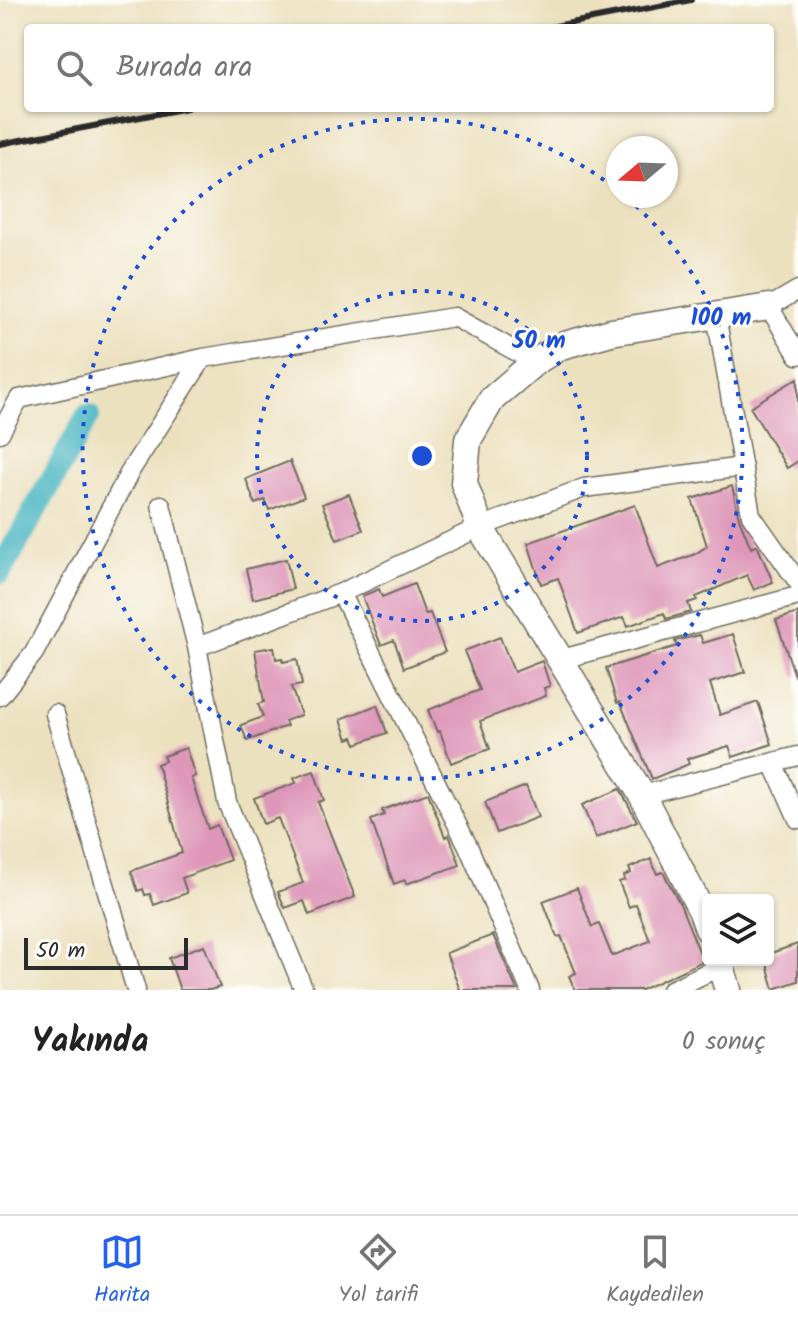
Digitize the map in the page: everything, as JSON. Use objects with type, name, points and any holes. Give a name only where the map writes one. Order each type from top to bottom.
[{"type":"street","points":[[702,912],[642,795],[480,527],[464,483],[468,440],[492,399],[535,362],[561,346],[611,332],[769,307],[798,290]]},
{"type":"street","points":[[769,307],[798,355]]},
{"type":"street","points":[[716,315],[751,515],[798,582]]},
{"type":"street","points":[[0,433],[19,399],[203,358],[454,317],[535,362]]},
{"type":"street","points":[[0,696],[34,653],[132,468],[203,358]]},
{"type":"street","points":[[197,647],[341,593],[480,527],[584,488],[743,467]]},
{"type":"street","points":[[161,505],[197,647],[227,802],[304,990]]},
{"type":"street","points":[[341,593],[468,846],[530,990]]},
{"type":"street","points":[[562,659],[798,596]]},
{"type":"street","points":[[55,714],[136,990]]},
{"type":"street","points":[[642,795],[798,756]]},
{"type":"street","points":[[773,763],[798,819]]},
{"type":"street","points":[[671,990],[722,972]]},
{"type":"building","points":[[798,378],[798,461],[787,468],[750,407]]},
{"type":"building","points":[[290,461],[304,497],[269,510],[265,500],[255,504],[246,479]]},
{"type":"building","points":[[732,486],[739,518],[751,548],[757,545],[773,582],[754,590],[747,575],[696,597],[697,600],[688,603],[691,612],[666,619],[664,613],[628,626],[624,617],[578,633],[558,578],[541,584],[528,543],[635,505],[658,568],[695,554],[707,546],[692,499]]},
{"type":"building","points":[[349,494],[363,530],[337,540],[322,504]]},
{"type":"building","points":[[286,559],[293,589],[253,599],[246,569]]},
{"type":"building","points":[[414,584],[425,614],[430,613],[445,652],[404,668],[394,640],[381,645],[362,596],[379,589],[382,597]]},
{"type":"building","points":[[798,613],[798,676],[795,676],[776,620]]},
{"type":"building","points":[[733,634],[745,672],[710,683],[720,715],[758,702],[772,744],[733,757],[729,746],[687,759],[689,764],[652,779],[620,702],[617,703],[606,668],[677,646],[675,641],[700,635],[703,643]]},
{"type":"building","points":[[500,637],[514,672],[542,661],[550,686],[544,688],[546,696],[480,721],[490,749],[451,763],[440,731],[437,732],[428,710],[480,690],[464,651]]},
{"type":"building","points":[[274,647],[276,659],[282,658],[283,662],[297,659],[302,685],[291,687],[301,715],[285,721],[287,726],[247,741],[241,725],[263,717],[258,704],[264,702],[255,650]]},
{"type":"building","points":[[377,705],[387,733],[356,744],[353,737],[348,739],[341,719]]},
{"type":"building","points":[[186,748],[195,776],[191,778],[208,829],[217,825],[230,860],[182,878],[187,893],[154,905],[150,894],[145,895],[143,889],[138,891],[131,871],[182,853],[157,764],[165,761],[163,756]]},
{"type":"building","points":[[314,771],[324,800],[318,802],[355,897],[309,915],[304,901],[285,908],[278,892],[303,883],[278,818],[263,824],[254,798],[296,783],[294,778]]},
{"type":"building","points":[[526,786],[538,817],[497,833],[485,802]]},
{"type":"building","points":[[620,789],[637,821],[596,838],[582,805]]},
{"type":"building","points":[[428,793],[460,865],[406,884],[405,880],[394,884],[371,820],[384,815],[382,810]]},
{"type":"building","points":[[651,859],[657,874],[663,872],[680,904],[702,961],[641,990],[575,990],[569,976],[576,973],[543,901],[577,888],[592,927],[599,924],[612,956],[650,941],[636,904],[629,907],[619,882],[631,873],[629,868]]},
{"type":"building","points":[[493,935],[517,990],[460,990],[446,953]]},
{"type":"building","points":[[798,944],[798,981],[774,989],[768,966],[774,966],[774,952]]},
{"type":"building","points":[[204,945],[220,987],[180,990],[169,958]]},
{"type":"waterway","points":[[0,572],[88,416]]},
{"type":"railway","points":[[566,24],[691,0]]},
{"type":"railway","points":[[0,144],[166,112]]}]
